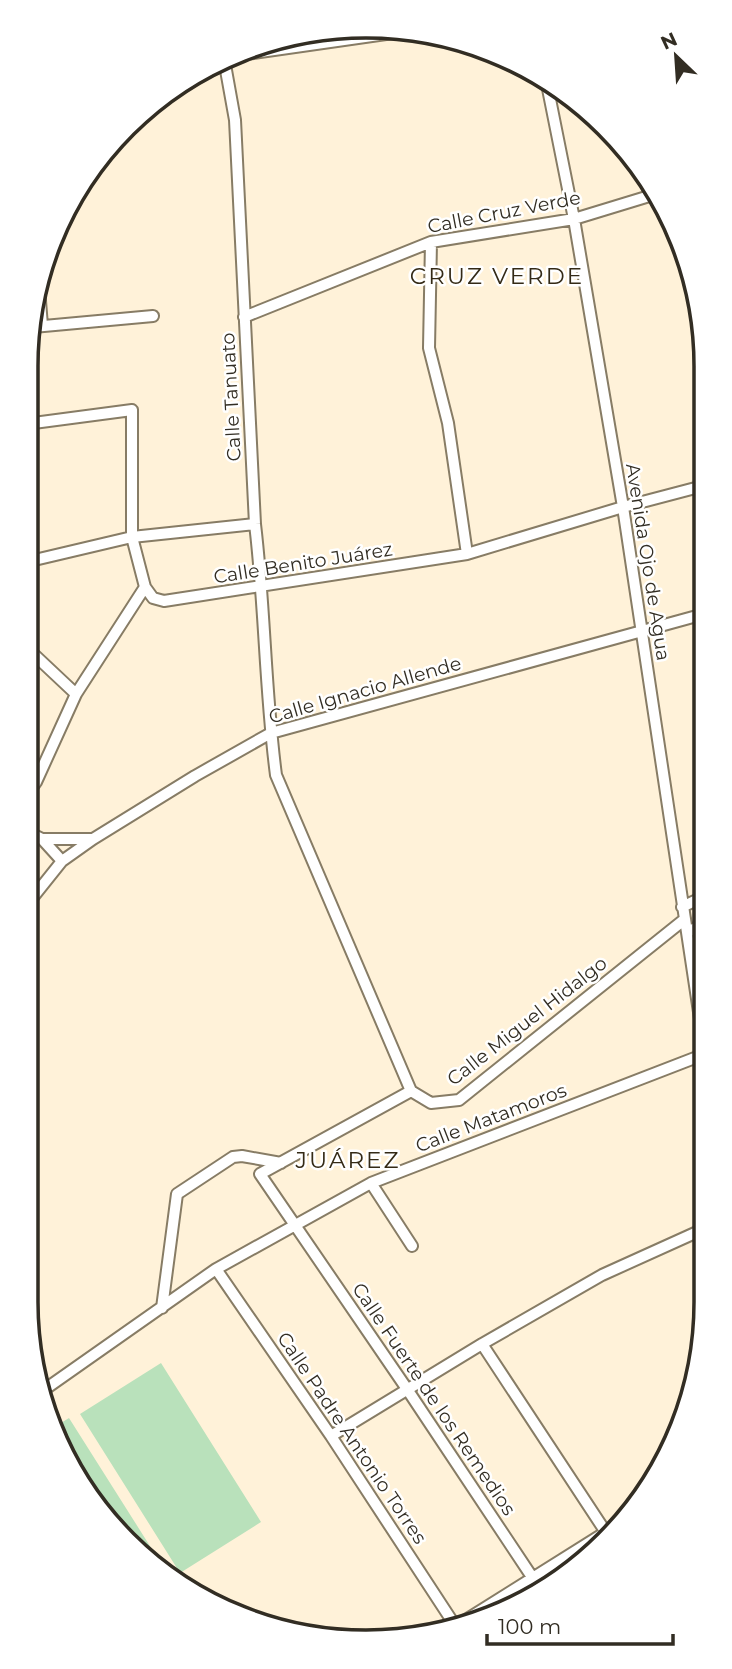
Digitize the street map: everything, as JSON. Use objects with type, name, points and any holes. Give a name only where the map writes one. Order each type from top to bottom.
[{"type":"street","points":[[290,48],[354,39]]},
{"type":"street","name":"Calle Tanuato","points":[[226,70],[235,120],[256,524],[276,775],[411,1091]]},
{"type":"street","name":"Avenida Ojo de Agua","points":[[550,96],[623,507],[694,975]]},
{"type":"street","name":"Calle Cruz Verde","points":[[244,317],[432,242],[574,219],[647,197]]},
{"type":"street","points":[[432,242],[429,348],[448,423],[467,554]]},
{"type":"street","points":[[41,327],[153,316]]},
{"type":"street","points":[[38,422],[132,410],[132,537],[145,587],[76,694],[38,778]]},
{"type":"street","name":"Calle Benito Juárez","points":[[145,587],[153,598],[164,601],[467,554],[694,488]]},
{"type":"street","points":[[38,559],[132,537],[256,524]]},
{"type":"street","name":"Calle Ignacio Allende","points":[[38,891],[62,861],[93,839],[271,733],[694,617]]},
{"type":"street","points":[[38,658],[76,694]]},
{"type":"street","points":[[38,837],[62,861]]},
{"type":"street","points":[[42,839],[93,839]]},
{"type":"street","name":"Calle Miguel Hidalgo","points":[[411,1091],[431,1103],[459,1100],[694,905]]},
{"type":"street","points":[[688,932],[694,929]]},
{"type":"street","name":"Calle Matamoros","points":[[296,1226],[371,1183],[694,1057]]},
{"type":"street","points":[[50,1386],[216,1269],[296,1226],[260,1174],[411,1091]]},
{"type":"street","points":[[162,1308],[177,1194],[233,1157],[242,1156],[281,1163]]},
{"type":"street","points":[[371,1183],[412,1246]]},
{"type":"street","name":"Calle Fuerte de los Remedios","points":[[296,1226],[535,1583]]},
{"type":"street","points":[[331,1436],[602,1275],[694,1233]]},
{"type":"street","name":"Calle Padre Antonio Torres","points":[[216,1269],[331,1436],[450,1619]]},
{"type":"street","points":[[482,1344],[604,1528]]},
{"type":"street","points":[[486,1608],[580,1550]]},
{"type":"green space","points":[[161,1363],[261,1522],[181,1573],[80,1414]]},
{"type":"green space","points":[[69,1418],[154,1552],[134,1535],[106,1502],[82,1467],[61,1423]]},
{"type":"district","name":"CRUZ VERDE","points":[[497,276]]},
{"type":"district","name":"JUÁREZ","points":[[348,1160]]}]
